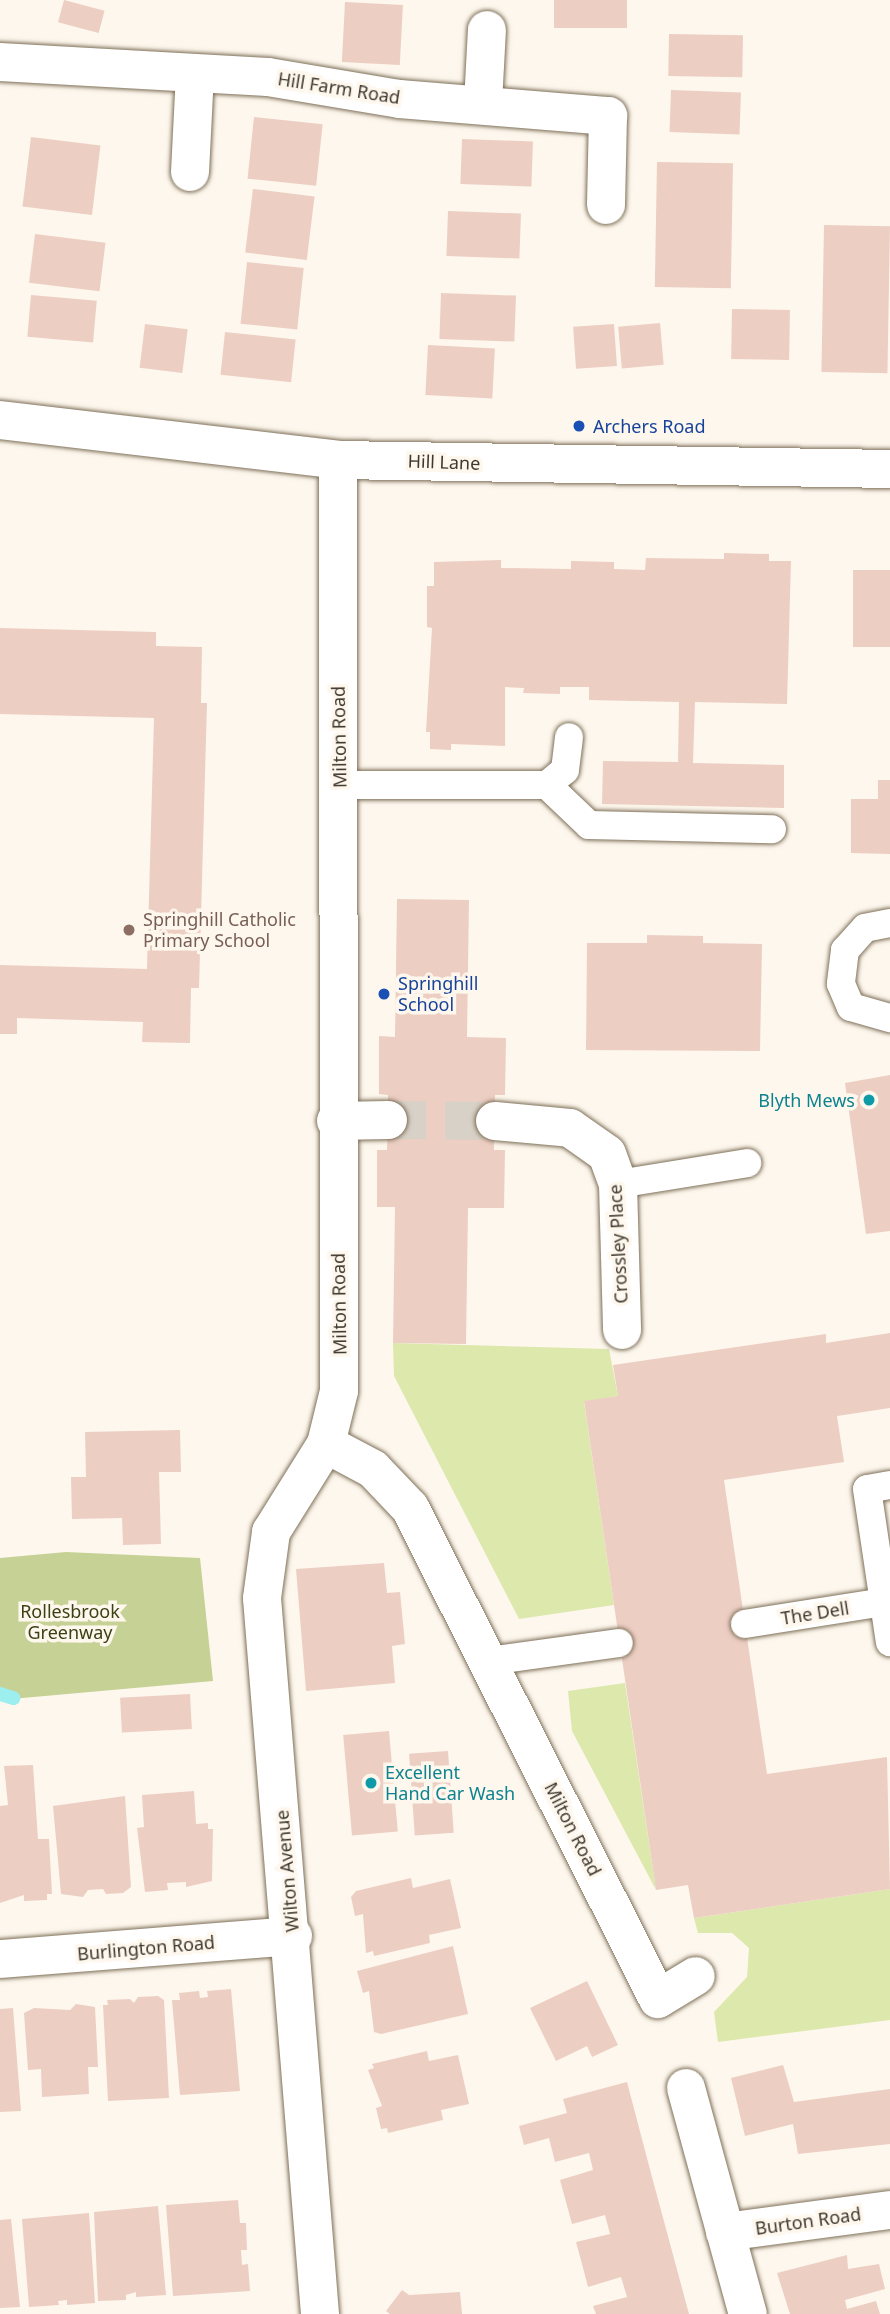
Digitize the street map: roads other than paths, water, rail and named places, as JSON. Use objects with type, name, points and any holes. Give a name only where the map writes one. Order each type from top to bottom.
[{"type":"street","points":[[483,103],[487,30]]},
{"type":"street","name":"Hill Farm Road","points":[[0,62],[268,77],[400,99],[483,103],[608,116],[606,205]]},
{"type":"street","points":[[190,172],[195,74]]},
{"type":"street","name":"Hill Lane","points":[[0,420],[338,460],[890,469]]},
{"type":"street","name":"Milton Road","points":[[338,460],[338,1391],[326,1444],[373,1469],[410,1508],[658,1999],[696,1976]]},
{"type":"street","points":[[336,1121],[388,1120]]},
{"type":"street","name":"Crossley Place","points":[[495,1121],[570,1128],[587,1137],[607,1154],[618,1185],[622,1330]]},
{"type":"street","name":"Wilton Avenue","points":[[320,2314],[293,1936],[262,1598],[271,1532],[326,1444]]},
{"type":"street","name":"Burlington Road","points":[[0,1959],[293,1936]]},
{"type":"street","points":[[686,2088],[748,2314]]},
{"type":"street","name":"Burton Road","points":[[725,2232],[890,2210]]},
{"type":"lane","points":[[340,785],[547,785],[565,770],[569,737]]},
{"type":"lane","points":[[547,785],[590,825],[772,829]]},
{"type":"lane","points":[[890,923],[865,928],[845,950],[841,984],[851,1007],[880,1018],[890,1018]]},
{"type":"lane","points":[[618,1185],[747,1163]]},
{"type":"lane","points":[[890,1485],[867,1489],[890,1642]]},
{"type":"lane","name":"The Dell","points":[[745,1623],[884,1602]]},
{"type":"lane","points":[[489,1661],[619,1643]]},
{"type":"waterway","points":[[0,1694],[13,1698]]},
{"type":"tunnel","points":[[388,1120],[495,1121]]},
{"type":"place","name":"Archers Road","points":[[579,426]]},
{"type":"place","name":"Springhill Catholic Primary School","points":[[129,930]]},
{"type":"place","name":"Springhill School","points":[[384,994]]},
{"type":"place","name":"Blyth Mews","points":[[869,1100]]},
{"type":"place","name":"Excellent Hand Car Wash","points":[[371,1783]]},
{"type":"park label","name":"Rollesbrook Greenway","points":[[70,1622]]}]
